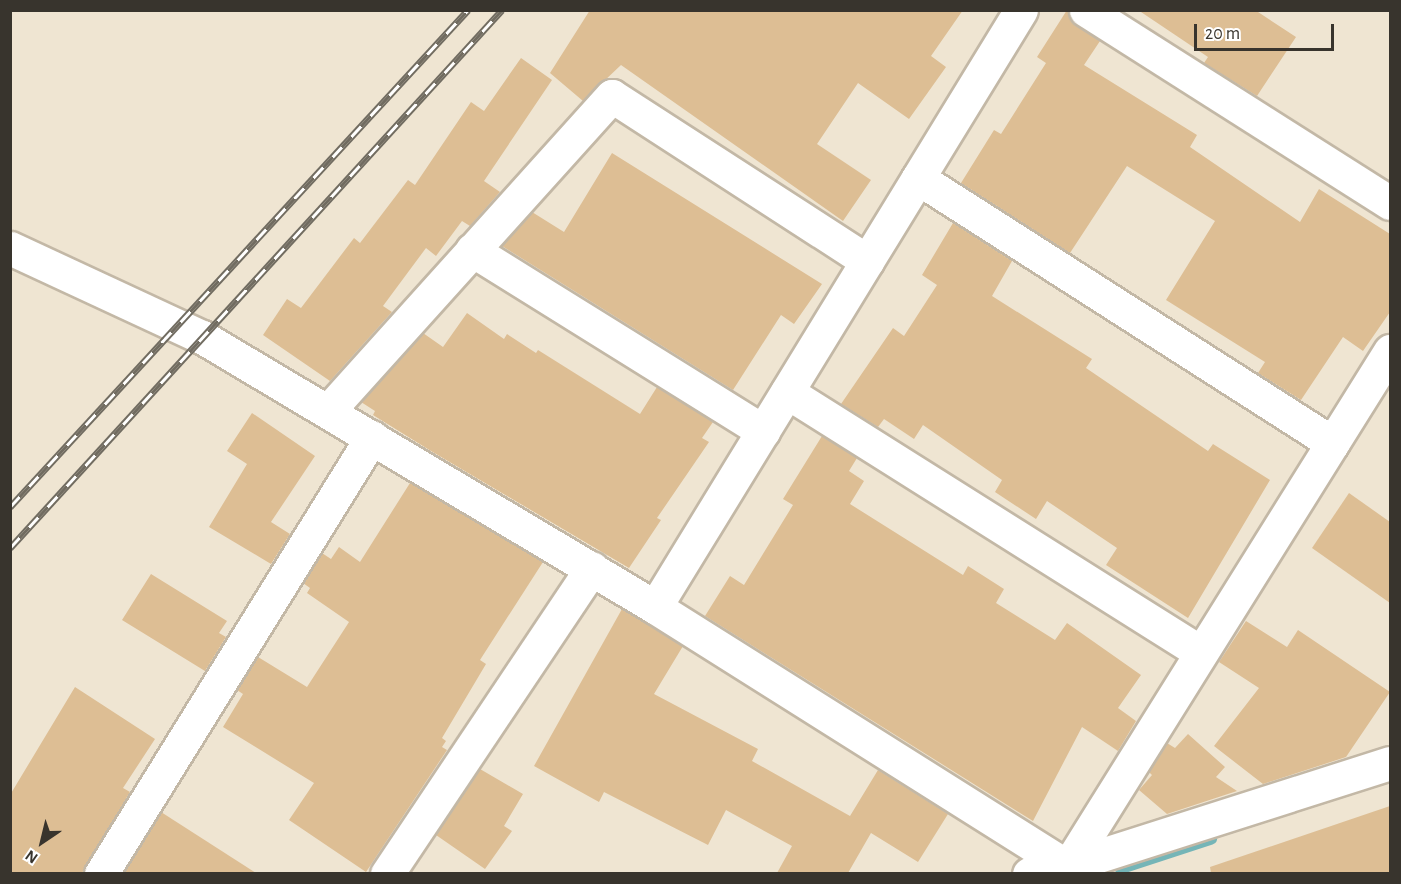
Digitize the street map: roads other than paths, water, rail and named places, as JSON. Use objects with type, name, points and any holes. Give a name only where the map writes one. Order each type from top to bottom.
[{"type":"street","points":[[655,607],[1021,10]]},
{"type":"street","points":[[1086,10],[1390,203]]},
{"type":"street","points":[[328,411],[612,96],[867,261]]},
{"type":"street","points":[[918,178],[1333,443]]},
{"type":"street","points":[[10,248],[177,324],[328,411],[655,607],[1070,871]]},
{"type":"street","points":[[472,250],[763,431]]},
{"type":"street","points":[[1070,871],[1201,653],[1390,351]]},
{"type":"street","points":[[787,392],[1201,653]]},
{"type":"street","points":[[101,873],[372,437]]},
{"type":"street","points":[[387,873],[592,568]]},
{"type":"street","points":[[1029,873],[1070,871],[1390,763]]},
{"type":"waterway","points":[[1121,867],[1210,838]]},
{"type":"railway","points":[[10,507],[468,10]]},
{"type":"railway","points":[[10,548],[502,10]]}]
